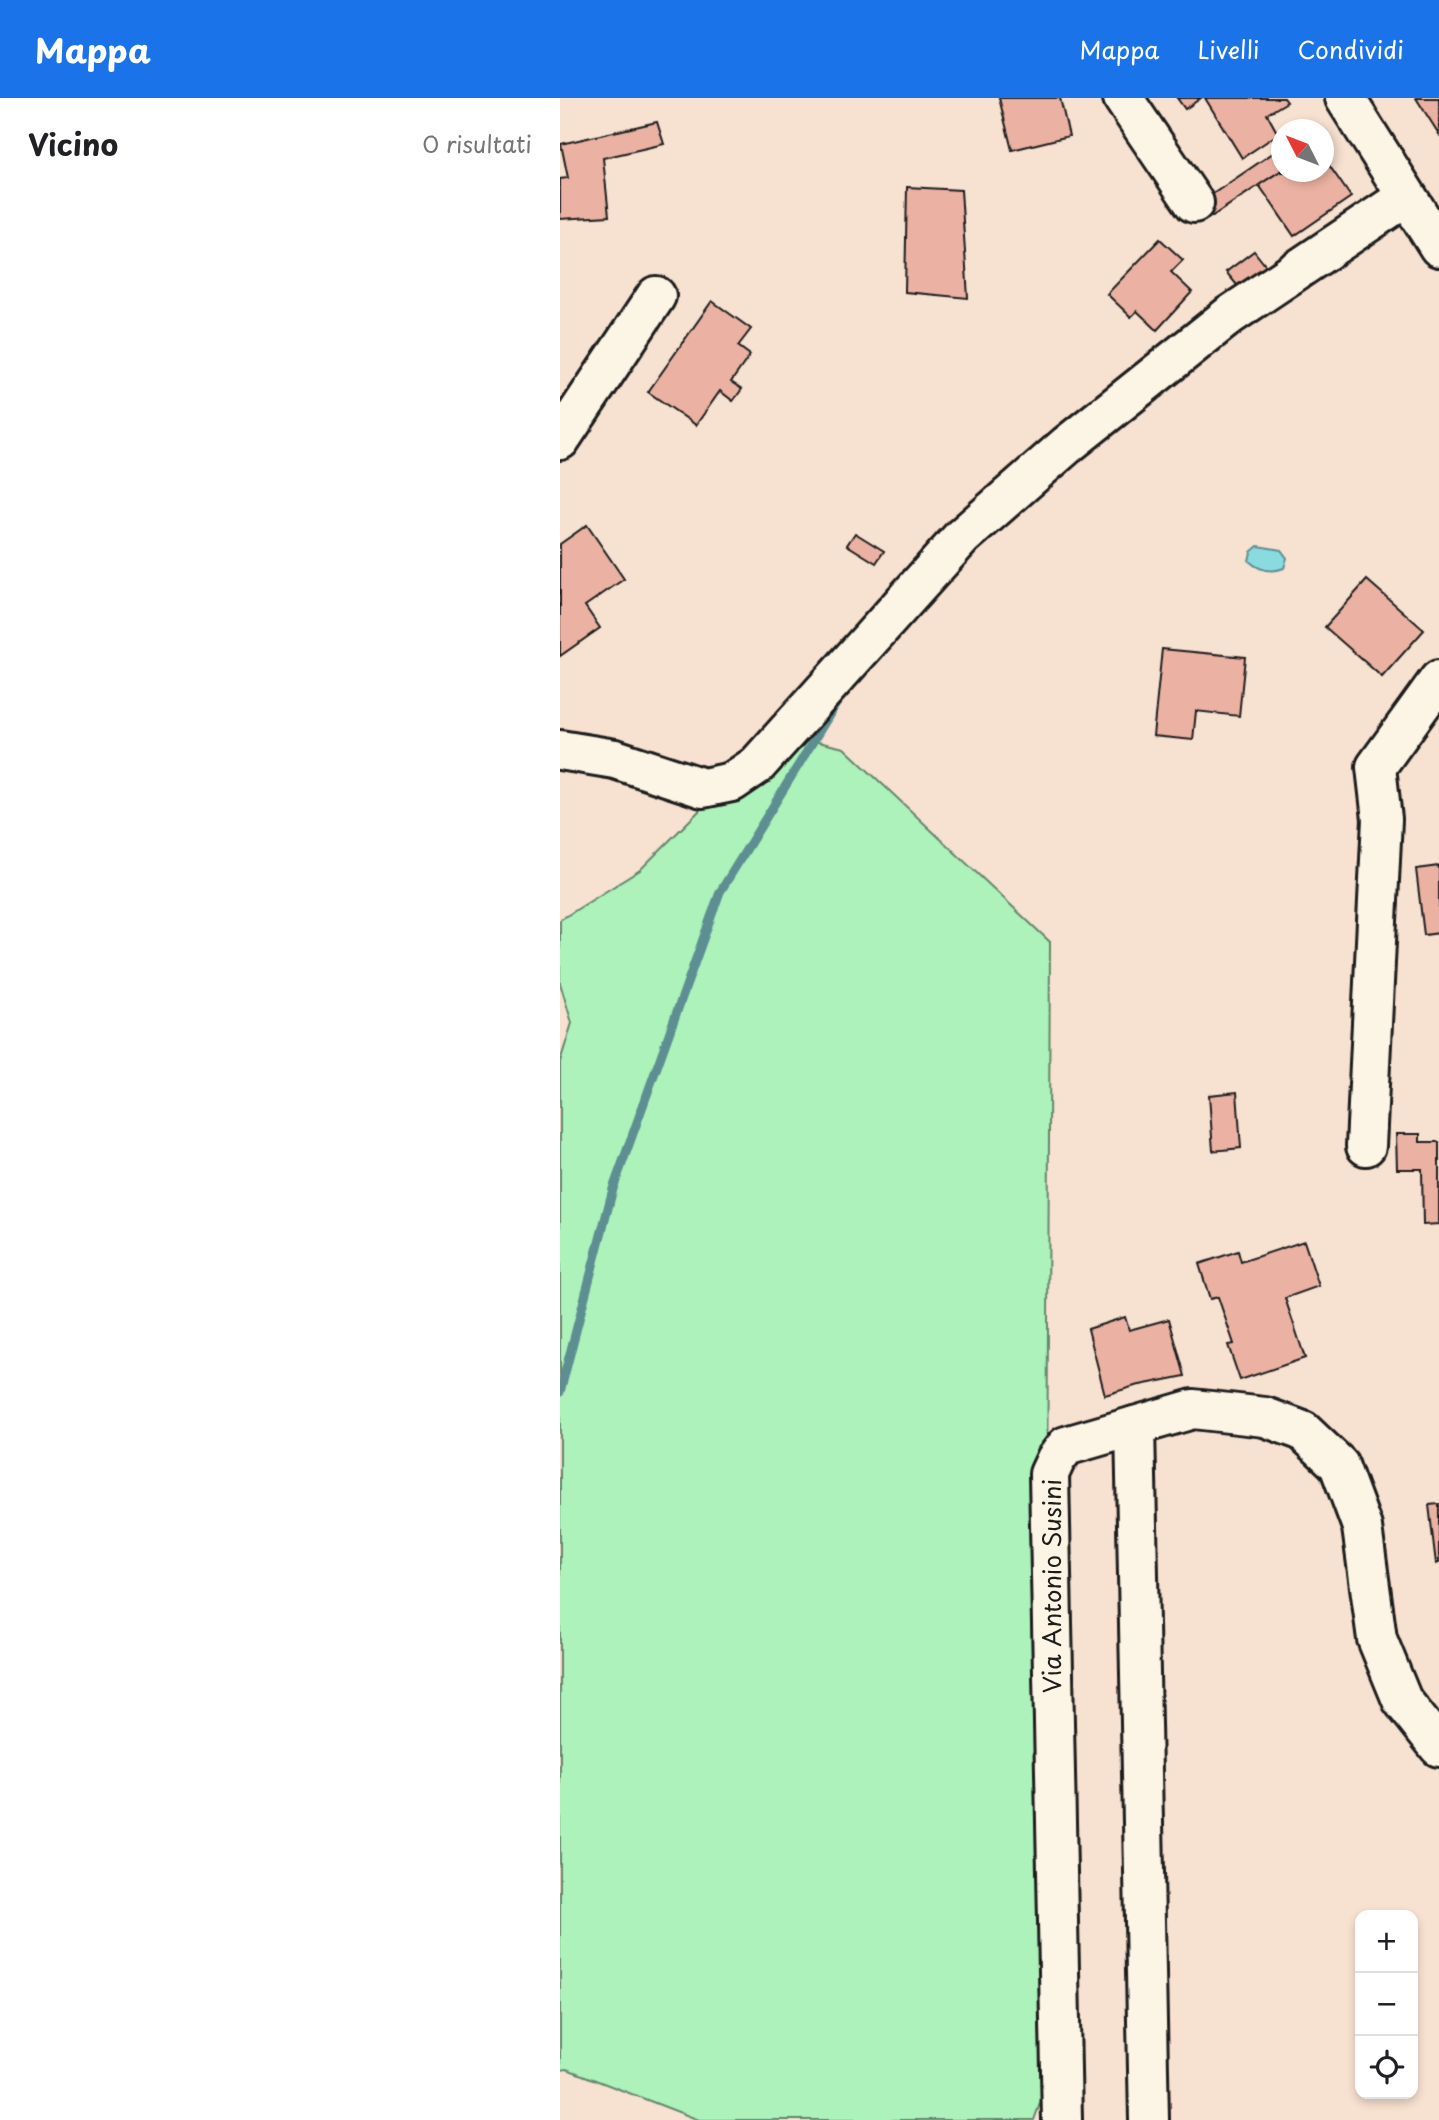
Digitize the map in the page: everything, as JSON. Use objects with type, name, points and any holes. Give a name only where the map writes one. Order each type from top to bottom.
[{"type":"street","points":[[1123,98],[1194,203]]},
{"type":"street","points":[[1345,98],[1439,247]]},
{"type":"street","points":[[560,750],[615,759],[703,788],[732,782],[757,765],[962,537],[1067,444],[1230,315],[1406,197]]},
{"type":"street","points":[[560,440],[656,296]]},
{"type":"street","points":[[1366,1146],[1382,819],[1376,767],[1439,681]]},
{"type":"street","name":"Via Antonio Susini","points":[[1062,2120],[1049,1474],[1066,1446],[1193,1409],[1265,1417],[1303,1431],[1339,1465],[1362,1527],[1377,1639],[1402,1700],[1439,1747]]},
{"type":"street","points":[[1135,1426],[1149,2120]]},
{"type":"green space","points":[[805,739],[844,748],[1050,942],[1044,2092],[1034,2120],[699,2120],[567,2069],[560,2070],[560,1062],[572,1023],[560,983],[560,920],[640,870],[703,807],[739,798]]},
{"type":"water","points":[[1258,546],[1281,550],[1287,558],[1284,568],[1265,570],[1249,561],[1251,552]]},
{"type":"building","points":[[999,98],[1060,98],[1069,136],[1012,150]]},
{"type":"building","points":[[1177,98],[1201,98],[1185,109]]},
{"type":"building","points":[[1205,98],[1284,98],[1287,102],[1267,114],[1271,121],[1271,139],[1242,158]]},
{"type":"building","points":[[1416,98],[1439,98],[1439,134]]},
{"type":"building","points":[[657,122],[664,144],[603,158],[609,216],[560,219],[560,179],[568,178],[561,144]]},
{"type":"building","points":[[1271,154],[1271,177],[1211,217],[1201,202]]},
{"type":"building","points":[[1334,172],[1351,197],[1294,236],[1259,185],[1271,177],[1271,182],[1334,182]]},
{"type":"building","points":[[907,187],[961,190],[968,298],[905,292]]},
{"type":"building","points":[[1160,239],[1183,260],[1171,272],[1192,292],[1157,330],[1137,311],[1131,317],[1107,294]]},
{"type":"building","points":[[1254,251],[1269,270],[1242,291],[1226,272]]},
{"type":"building","points":[[712,301],[751,329],[738,346],[750,355],[731,382],[742,389],[733,401],[720,391],[696,425],[648,392]]},
{"type":"building","points":[[587,525],[624,579],[585,606],[600,628],[560,656],[560,544]]},
{"type":"building","points":[[855,533],[884,551],[876,563],[847,545]]},
{"type":"building","points":[[1367,580],[1424,630],[1382,677],[1325,627]]},
{"type":"building","points":[[1162,649],[1245,657],[1239,716],[1196,711],[1193,740],[1153,736]]},
{"type":"building","points":[[1439,866],[1439,933],[1424,935],[1416,869]]},
{"type":"building","points":[[1237,1092],[1241,1148],[1213,1151],[1209,1095]]},
{"type":"building","points":[[1396,1134],[1420,1134],[1420,1142],[1439,1142],[1439,1224],[1423,1225],[1422,1169],[1397,1169]]},
{"type":"building","points":[[1304,1241],[1319,1286],[1285,1298],[1305,1358],[1240,1380],[1228,1345],[1234,1344],[1218,1297],[1210,1299],[1199,1264],[1238,1251],[1241,1262]]},
{"type":"building","points":[[1125,1317],[1129,1330],[1169,1319],[1185,1376],[1105,1395],[1088,1329]]},
{"type":"building","points":[[1439,1504],[1439,1563],[1436,1564],[1429,1505]]},
{"type":"waterway","points":[[560,1392],[613,1189],[720,892],[838,701]]}]
